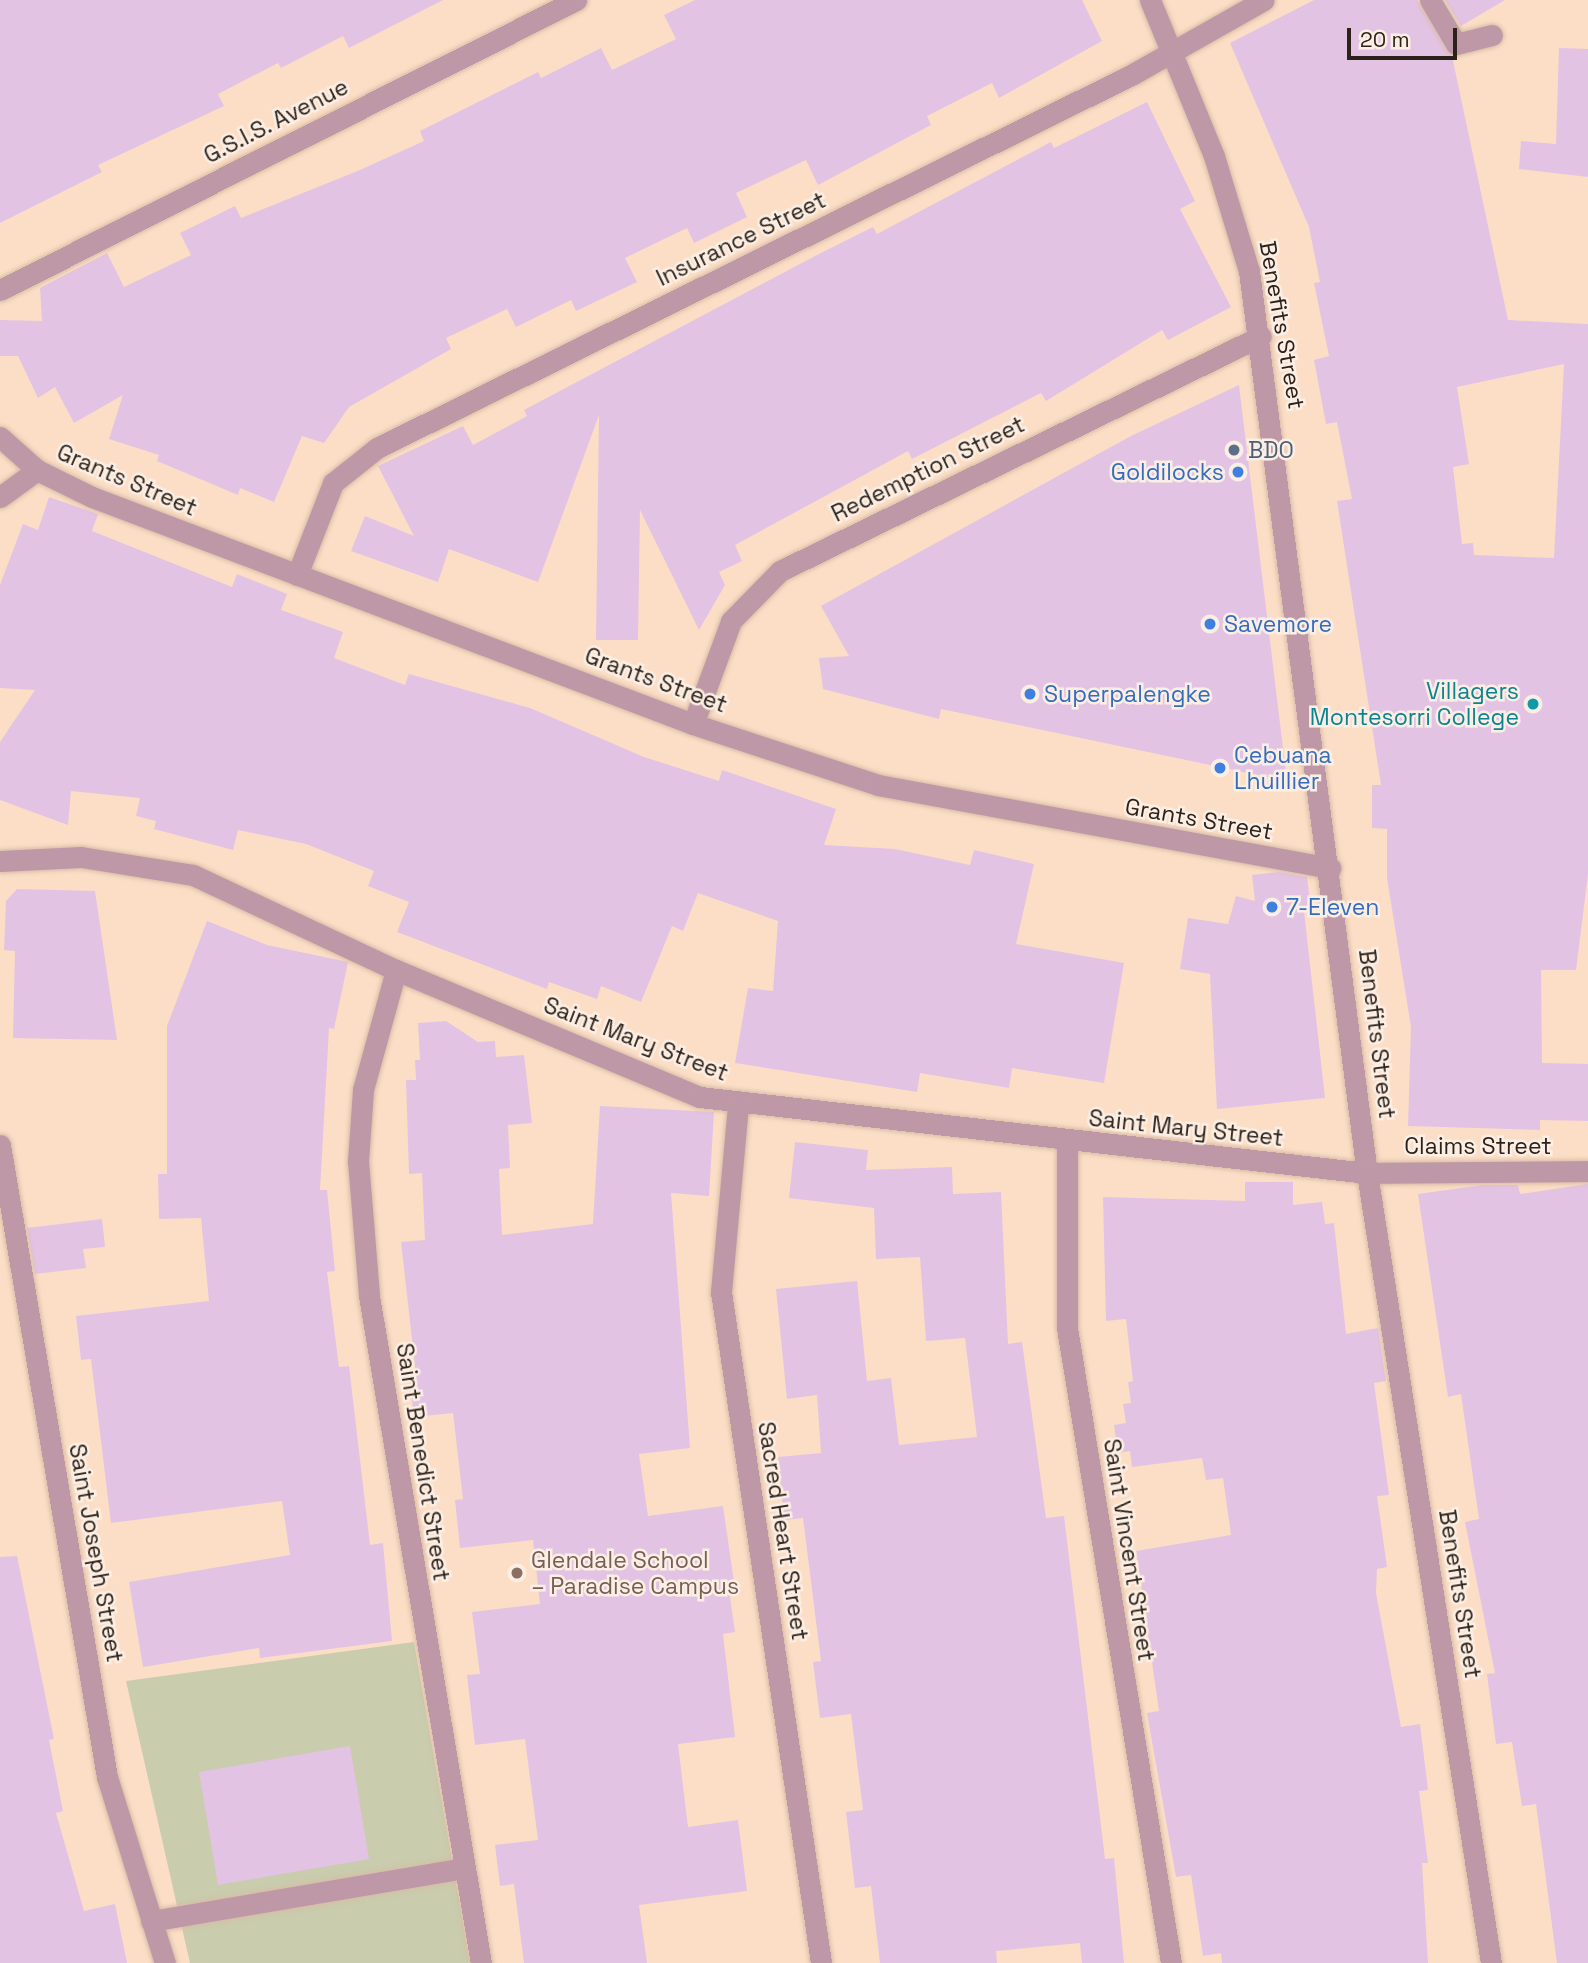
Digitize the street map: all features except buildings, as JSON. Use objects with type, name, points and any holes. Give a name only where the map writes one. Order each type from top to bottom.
[{"type":"street","name":"G.S.I.S. Avenue","points":[[0,290],[576,0]]},
{"type":"street","name":"Benefits Street","points":[[1150,0],[1232,208],[1261,336],[1367,1173],[1491,1963]]},
{"type":"street","name":"Insurance Street","points":[[297,575],[333,483],[377,448],[1172,53],[1264,0]]},
{"type":"street","points":[[1430,0],[1456,44],[1492,35]]},
{"type":"street","name":"Redemption Street","points":[[693,724],[732,621],[780,571],[1261,336]]},
{"type":"street","name":"Grants Street","points":[[0,437],[37,470],[297,575],[693,724],[935,800],[1330,868]]},
{"type":"street","points":[[0,497],[37,470]]},
{"type":"street","name":"Saint Mary Street","points":[[0,861],[81,857],[193,875],[396,970],[699,1097],[738,1105],[1067,1143],[1367,1173]]},
{"type":"street","name":"Saint Benedict Street","points":[[396,970],[363,1090],[358,1161],[369,1296],[481,1963]]},
{"type":"street","name":"Sacred Heart Street","points":[[738,1105],[721,1292],[821,1963]]},
{"type":"street","name":"Saint Vincent Street","points":[[1067,1143],[1066,1328],[1171,1963]]},
{"type":"street","name":"Saint Joseph Street","points":[[0,1145],[107,1777],[165,1963]]},
{"type":"street","name":"Claims Street","points":[[1367,1173],[1588,1171]]},
{"type":"street","points":[[151,1921],[464,1868]]},
{"type":"green space","points":[[414,1642],[470,1963],[190,1963],[126,1681]]},
{"type":"place","name":"BDO","points":[[1234,450]]},
{"type":"place","name":"Goldilocks","points":[[1238,472]]},
{"type":"place","name":"Savemore","points":[[1210,624]]},
{"type":"place","name":"Superpalengke","points":[[1030,694]]},
{"type":"place","name":"Villagers Montesorri College","points":[[1533,704]]},
{"type":"place","name":"Cebuana Lhuillier","points":[[1220,768]]},
{"type":"place","name":"7-Eleven","points":[[1272,907]]},
{"type":"place","name":"Glendale School – Paradise Campus","points":[[517,1573]]}]
